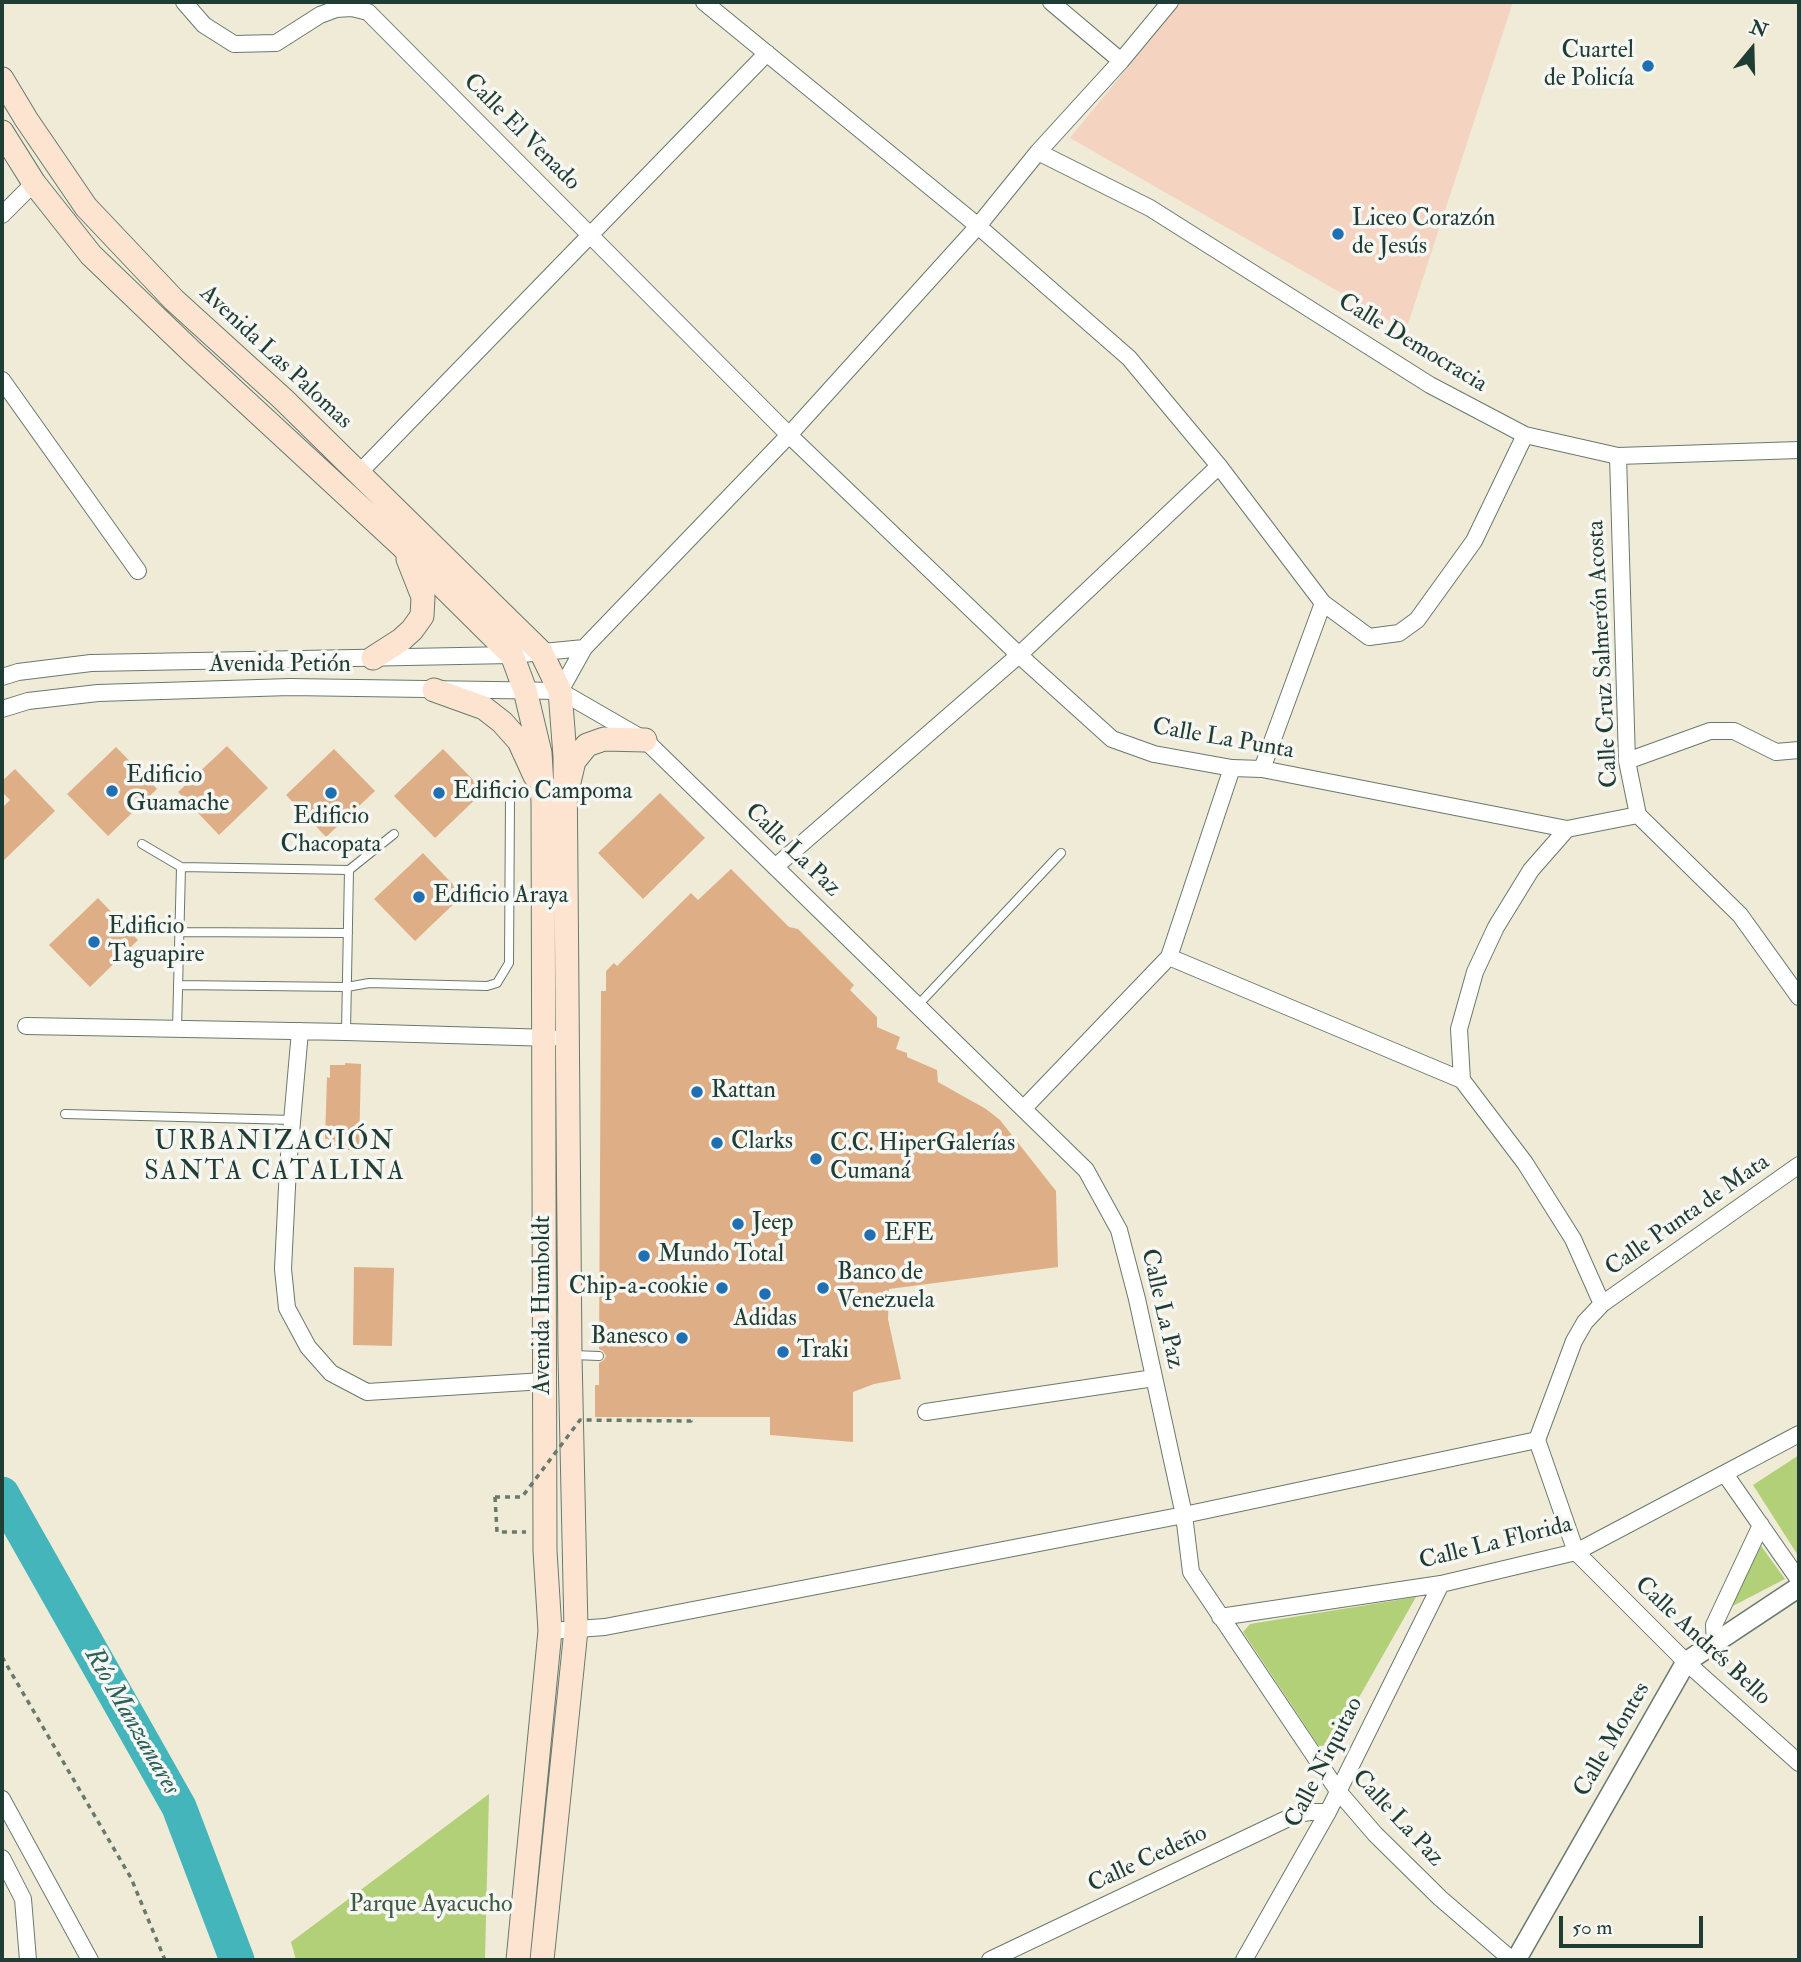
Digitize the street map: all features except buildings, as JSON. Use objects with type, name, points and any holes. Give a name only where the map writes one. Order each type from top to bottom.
[{"type":"main road","name":"Avenida Las Palomas","points":[[2,79],[86,208],[174,300],[283,399],[541,652]]},
{"type":"main road","points":[[26,119],[2,132],[34,183],[91,255],[201,361],[402,546],[512,655]]},
{"type":"main road","points":[[373,658],[401,640],[422,616],[423,597],[418,579],[402,546]]},
{"type":"main road","name":"Avenida Humboldt","points":[[541,652],[560,691],[565,795],[570,1355],[576,1630],[542,1960]]},
{"type":"main road","name":"Avenida Humboldt","points":[[512,655],[525,690],[540,753],[542,792],[545,1532],[550,1630],[518,1960]]},
{"type":"main road","points":[[434,690],[484,708],[502,722],[519,741],[542,792]]},
{"type":"main road","points":[[565,795],[574,761],[587,745],[604,739],[645,740]]},
{"type":"main road","points":[[529,1846],[554,1846]]},
{"type":"street","name":"Calle El Venado","points":[[184,2],[204,26],[234,44],[276,43],[320,15],[335,9],[352,8],[368,12],[789,435]]},
{"type":"street","points":[[704,2],[978,226],[1129,358],[1219,466],[1323,603],[1370,637],[1399,633],[1417,620],[1474,541],[1525,435]]},
{"type":"street","points":[[1051,2],[1121,61]]},
{"type":"street","points":[[560,691],[584,648],[789,435],[978,226],[1038,152],[1121,61],[1170,2]]},
{"type":"street","points":[[359,472],[766,53]]},
{"type":"street","name":"Calle Democracia","points":[[1038,152],[1150,208],[1430,385],[1525,435],[1618,456],[1799,450]]},
{"type":"street","points":[[2,215],[34,183]]},
{"type":"street","points":[[2,380],[138,571]]},
{"type":"street","name":"Calle La Punta","points":[[789,435],[1019,655],[1112,739],[1154,754],[1232,768],[1262,769],[1567,829],[1638,815]]},
{"type":"street","name":"Calle Cruz Salmerón Acosta","points":[[1618,456],[1628,761],[1638,815],[1741,915],[1799,997]]},
{"type":"street","points":[[775,867],[1019,655],[1219,466]]},
{"type":"street","points":[[1262,769],[1323,603]]},
{"type":"street","name":"Avenida Petión","points":[[2,677],[18,671],[91,663],[512,655],[584,648]]},
{"type":"street","name":"Avenida Petión","points":[[2,709],[27,701],[98,693],[212,689],[290,687],[560,691]]},
{"type":"street","name":"Calle La Paz","points":[[560,691],[645,740],[1086,1170],[1119,1230],[1184,1515],[1191,1572],[1338,1791],[1375,1834],[1440,1898],[1514,1960]]},
{"type":"street","points":[[1628,761],[1710,731],[1734,731],[1776,752],[1799,750]]},
{"type":"street","points":[[1024,1108],[1169,957],[1232,768]]},
{"type":"street","points":[[1462,1080],[1459,1028],[1475,972],[1496,927],[1531,870],[1567,829]]},
{"type":"street","points":[[1169,957],[1462,1080],[1525,1163],[1573,1238],[1602,1304]]},
{"type":"street","points":[[26,1026],[568,1039]]},
{"type":"street","points":[[300,1031],[284,1269],[287,1308],[308,1347],[331,1373],[367,1392],[544,1381]]},
{"type":"street","name":"Calle Punta de Mata","points":[[1537,1440],[1574,1341],[1585,1322],[1602,1304],[1799,1165]]},
{"type":"street","points":[[926,1412],[1154,1378]]},
{"type":"street","name":"Calle La Florida","points":[[1220,1617],[1441,1584],[1576,1552],[1799,1434]]},
{"type":"street","points":[[550,1630],[605,1627],[1184,1515],[1537,1440],[1576,1552]]},
{"type":"street","points":[[1725,1474],[1799,1580]]},
{"type":"street","points":[[1715,1643],[1714,1625],[1761,1525]]},
{"type":"street","name":"Calle Andrés Bello","points":[[1576,1552],[1686,1662],[1799,1763]]},
{"type":"street","name":"Calle Niquitao","points":[[1244,1960],[1328,1812],[1441,1584]]},
{"type":"street","name":"Calle Montes","points":[[1514,1960],[1686,1662],[1799,1587]]},
{"type":"street","points":[[2,1799],[90,1960]]},
{"type":"street","name":"Calle Cedeño","points":[[990,1960],[1297,1814],[1328,1812]]},
{"type":"street","points":[[2,1858],[23,1899],[28,1960]]},
{"type":"lane","points":[[178,985],[347,987],[369,983],[487,986],[496,983],[509,963],[510,799]]},
{"type":"lane","points":[[142,844],[181,867],[349,870],[394,834]]},
{"type":"lane","points":[[918,1005],[1060,853]]},
{"type":"lane","points":[[177,1029],[181,867]]},
{"type":"lane","points":[[346,1032],[349,870]]},
{"type":"lane","points":[[180,932],[348,933]]},
{"type":"lane","points":[[65,1114],[293,1120]]},
{"type":"lane","points":[[570,1355],[599,1356]]},
{"type":"path","points":[[545,1532],[497,1532],[495,1497],[522,1497],[580,1420],[691,1421],[691,1416]]},
{"type":"path","points":[[2,1657],[131,1878],[165,1960]]},
{"type":"shaded area","name":"Liceo Corazón de Jesús","points":[[1181,2],[1513,2],[1406,330],[1070,138]]},
{"type":"green space","points":[[1799,1455],[1799,1557],[1753,1485]]},
{"type":"green space","points":[[1761,1546],[1785,1579],[1723,1611]]},
{"type":"green space","points":[[1416,1597],[1332,1745],[1319,1746],[1243,1632],[1250,1624]]},
{"type":"green space","name":"Parque Ayacucho","points":[[489,1794],[485,1960],[296,1960],[291,1942]]},
{"type":"waterway","name":"Río Manzanares","points":[[2,1494],[179,1807],[237,1960]]},
{"type":"place","name":"Cuartel de Policía","points":[[1648,66]]},
{"type":"place","name":"Liceo Corazón de Jesús","points":[[1338,234]]},
{"type":"place","name":"Edificio Guamache","points":[[112,791]]},
{"type":"place","name":"Edificio Chacopata","points":[[331,793]]},
{"type":"place","name":"Edificio Campoma","points":[[439,793]]},
{"type":"place","name":"Edificio Araya","points":[[419,897]]},
{"type":"place","name":"Edificio Taguapire","points":[[94,942]]},
{"type":"place","name":"Rattan","points":[[697,1092]]},
{"type":"place","name":"Clarks","points":[[717,1143]]},
{"type":"place","name":"C.C. HiperGalerías Cumaná","points":[[816,1159]]},
{"type":"place","name":"Jeep","points":[[738,1224]]},
{"type":"place","name":"EFE","points":[[870,1235]]},
{"type":"place","name":"Mundo Total","points":[[644,1256]]},
{"type":"place","name":"Chip-a-cookie","points":[[722,1288]]},
{"type":"place","name":"Banco de Venezuela","points":[[823,1288]]},
{"type":"place","name":"Adidas","points":[[765,1294]]},
{"type":"place","name":"Banesco","points":[[682,1338]]},
{"type":"place","name":"Traki","points":[[783,1352]]},
{"type":"district","name":"URBANIZACIÓN SANTA CATALINA","points":[[275,1158]]}]
